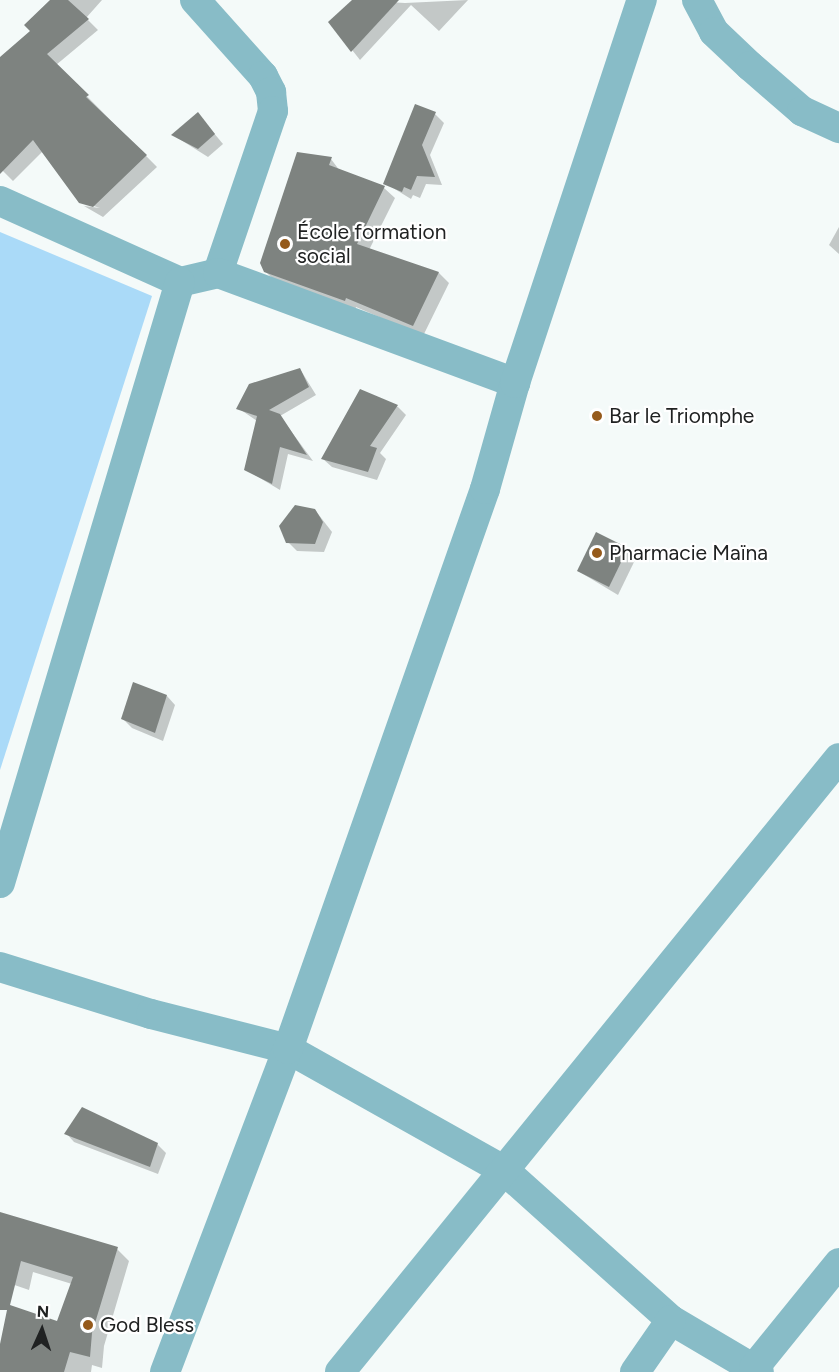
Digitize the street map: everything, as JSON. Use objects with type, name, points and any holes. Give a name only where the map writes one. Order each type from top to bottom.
[{"type":"street","points":[[195,0],[263,76],[271,92],[273,111],[218,273]]},
{"type":"street","points":[[165,1372],[288,1049],[485,489],[515,383],[642,0]]},
{"type":"street","points":[[697,0],[714,32],[750,66],[802,111],[839,128]]},
{"type":"street","points":[[0,201],[180,282],[218,273],[515,383]]},
{"type":"street","points":[[0,883],[180,282]]},
{"type":"street","points":[[340,1372],[839,758]]},
{"type":"street","points":[[0,967],[151,1014],[288,1049],[505,1171],[671,1320],[756,1370],[839,1263]]},
{"type":"street","points":[[635,1372],[671,1320]]},
{"type":"water","points":[[0,232],[152,296],[0,770]]},
{"type":"building","points":[[50,0],[68,0],[89,19],[47,54],[89,95],[86,97],[147,155],[93,207],[79,203],[33,140],[0,174],[0,57],[30,31],[24,25]]},
{"type":"building","points":[[352,0],[399,0],[351,52],[328,22]]},
{"type":"building","points":[[415,104],[436,112],[422,145],[435,177],[417,176],[411,190],[404,187],[402,192],[383,184]]},
{"type":"building","points":[[198,112],[215,134],[198,149],[171,135]]},
{"type":"building","points":[[297,152],[332,157],[329,165],[385,186],[357,244],[439,272],[413,326],[346,298],[345,301],[264,272],[260,263]]},
{"type":"building","points":[[300,368],[309,387],[269,410],[280,414],[307,455],[280,447],[272,484],[244,470],[257,416],[236,409],[249,384]]},
{"type":"building","points":[[360,389],[398,405],[370,446],[377,448],[368,472],[321,459]]},
{"type":"building","points":[[295,505],[315,509],[323,522],[315,544],[286,543],[279,526]]},
{"type":"building","points":[[596,532],[628,548],[609,587],[577,571]]},
{"type":"building","points":[[133,682],[167,695],[155,733],[121,719]]},
{"type":"building","points":[[82,1107],[158,1143],[150,1167],[64,1134]]},
{"type":"building","points":[[0,1212],[118,1247],[92,1333],[90,1357],[70,1352],[64,1372],[0,1372],[0,1344],[7,1310],[0,1310]],"holes":[[[21,1261],[73,1277],[57,1321],[10,1305]]]},
{"type":"place","name":"École formation social","points":[[285,244]]},
{"type":"place","name":"Bar le Triomphe","points":[[597,416]]},
{"type":"place","name":"Pharmacie Maïna","points":[[597,553]]},
{"type":"place","name":"God Bless","points":[[88,1325]]}]
